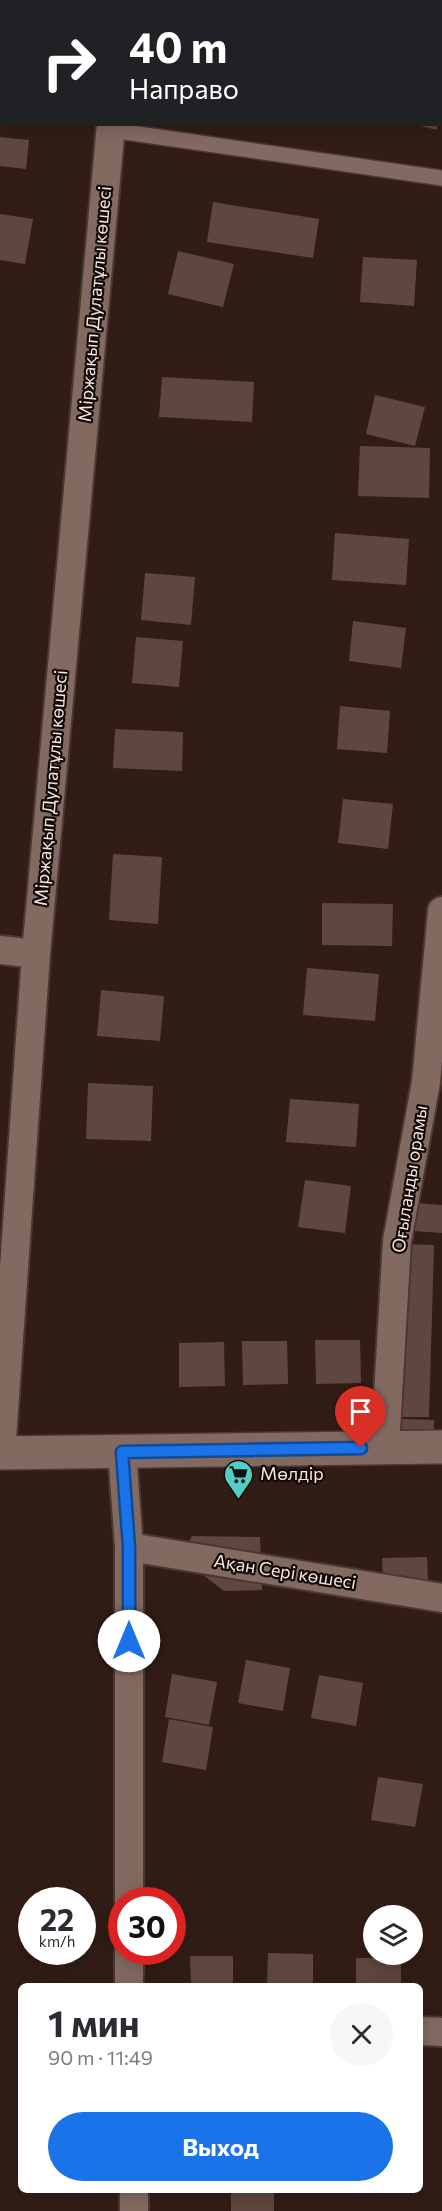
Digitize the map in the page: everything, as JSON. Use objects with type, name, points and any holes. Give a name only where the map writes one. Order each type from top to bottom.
[{"type":"street","name":"Міржақып Дулатұлы көшесі","points":[[1,1453],[36,954],[111,127]]},
{"type":"street","name":"Оғыланды орамы","points":[[385,1448],[397,1241],[426,1082],[442,911]]},
{"type":"street","points":[[0,950],[36,954]]},
{"type":"street","points":[[1,1453],[442,1447]]},
{"type":"street","points":[[122,1452],[129,1547],[129,1887]]},
{"type":"street","name":"Ақан Сері көшесі","points":[[129,1547],[442,1598]]},
{"type":"street","points":[[129,1965],[129,1983]]},
{"type":"street","points":[[423,2031],[442,2032]]},
{"type":"street","points":[[134,2193],[134,2211]]},
{"type":"lane","points":[[111,127],[442,178]]},
{"type":"building","points":[[420,126],[437,126],[437,130]]},
{"type":"building","points":[[0,137],[29,140],[26,169],[0,166]]},
{"type":"building","points":[[213,202],[319,219],[313,258],[207,242]]},
{"type":"building","points":[[0,214],[33,219],[25,264],[0,260]]},
{"type":"building","points":[[178,251],[234,264],[223,307],[168,294]]},
{"type":"building","points":[[363,257],[417,260],[414,306],[360,302]]},
{"type":"building","points":[[162,377],[254,382],[252,422],[159,417]]},
{"type":"building","points":[[375,395],[425,407],[415,446],[366,434]]},
{"type":"building","points":[[360,446],[430,448],[429,498],[358,496]]},
{"type":"building","points":[[335,533],[409,539],[406,585],[332,580]]},
{"type":"building","points":[[145,573],[195,577],[191,625],[141,620]]},
{"type":"building","points":[[353,621],[406,628],[401,668],[349,661]]},
{"type":"building","points":[[136,637],[183,641],[179,687],[132,683]]},
{"type":"building","points":[[340,706],[390,711],[387,753],[337,749]]},
{"type":"building","points":[[115,729],[183,732],[182,771],[113,768]]},
{"type":"building","points":[[343,799],[393,804],[388,849],[338,843]]},
{"type":"building","points":[[113,854],[162,857],[158,924],[109,920]]},
{"type":"building","points":[[322,903],[393,904],[392,946],[322,945]]},
{"type":"building","points":[[307,968],[379,974],[375,1021],[303,1015]]},
{"type":"building","points":[[101,990],[164,996],[160,1041],[97,1036]]},
{"type":"building","points":[[88,1083],[153,1086],[151,1141],[86,1139]]},
{"type":"building","points":[[290,1099],[359,1104],[356,1147],[286,1142]]},
{"type":"building","points":[[305,1180],[351,1186],[345,1233],[298,1227]]},
{"type":"building","points":[[415,1203],[442,1205],[442,1233],[413,1231]]},
{"type":"building","points":[[406,1244],[434,1245],[429,1417],[402,1417]]},
{"type":"building","points":[[315,1340],[360,1340],[361,1383],[316,1384]]},
{"type":"building","points":[[242,1341],[287,1341],[288,1384],[243,1385]]},
{"type":"building","points":[[224,1342],[225,1386],[179,1387],[179,1343]]},
{"type":"building","points":[[402,1419],[434,1420],[434,1434],[402,1433]]},
{"type":"building","points":[[192,1536],[260,1537],[262,1590],[224,1591],[181,1558]]},
{"type":"building","points":[[427,1557],[429,1601],[384,1602],[382,1558]]},
{"type":"building","points":[[246,1660],[290,1668],[283,1711],[238,1703]]},
{"type":"building","points":[[172,1674],[217,1682],[209,1725],[165,1717]]},
{"type":"building","points":[[319,1675],[363,1683],[356,1726],[311,1718]]},
{"type":"building","points":[[169,1719],[213,1727],[206,1770],[162,1762]]},
{"type":"building","points":[[378,1777],[423,1784],[415,1827],[371,1820]]},
{"type":"building","points":[[268,1953],[313,1954],[313,1983],[267,1983]]},
{"type":"building","points":[[190,1956],[233,1956],[233,1983],[191,1983]]},
{"type":"building","points":[[356,1958],[363,1958],[363,1965],[401,1965],[401,1983],[356,1983]]},
{"type":"building","points":[[231,2193],[274,2193],[274,2211],[231,2211]]},
{"type":"place","name":"Мөлдiр","points":[[239,1500]]},
{"type":"route","points":[[129,1641],[129,1547],[122,1452],[361,1448]]}]
